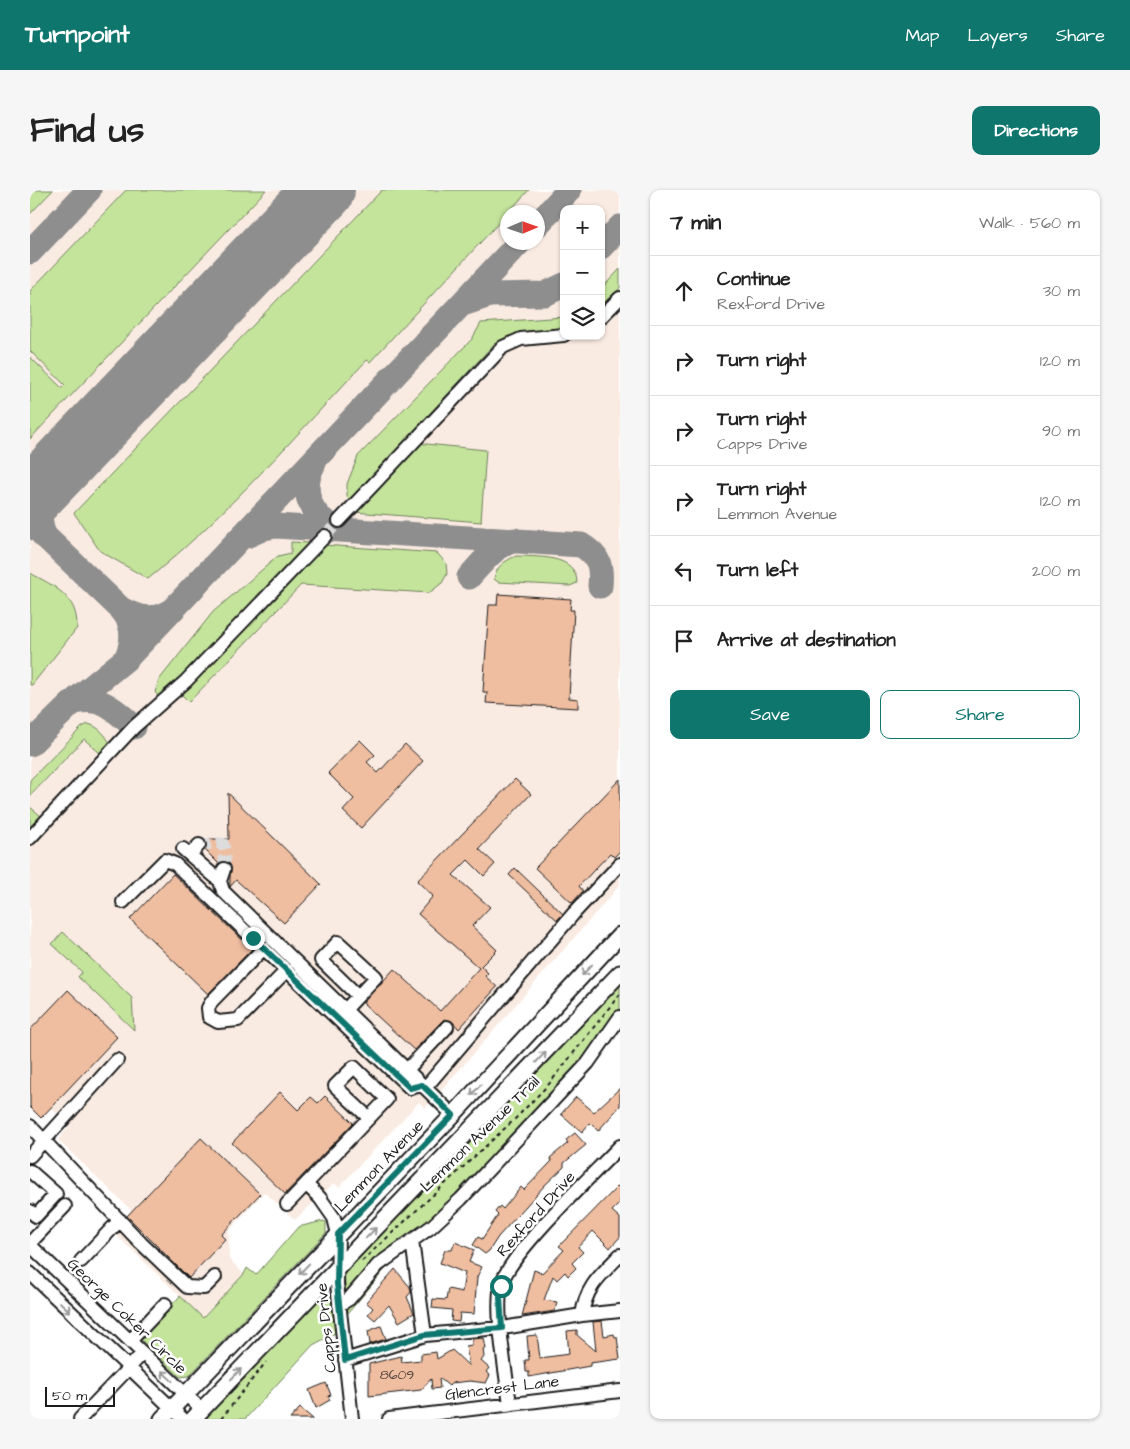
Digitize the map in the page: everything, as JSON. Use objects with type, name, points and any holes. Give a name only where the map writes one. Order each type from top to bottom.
[{"type":"main road","name":"Lemmon Avenue","points":[[173,1416],[186,1394],[453,1115],[620,935]]},
{"type":"main road","points":[[198,1414],[336,1268],[471,1131],[620,973]]},
{"type":"main road","points":[[453,1115],[471,1131]]},
{"type":"street","points":[[605,313],[620,298]]},
{"type":"street","points":[[339,521],[503,347],[521,339],[560,335]]},
{"type":"street","points":[[30,838],[134,727],[186,681],[325,536]]},
{"type":"street","points":[[199,845],[187,852],[220,881],[223,892],[453,1115]]},
{"type":"street","points":[[123,902],[165,860],[169,861],[264,948],[410,1088],[424,1086],[620,864]]},
{"type":"street","points":[[220,881],[224,869]]},
{"type":"street","points":[[264,948],[212,1001],[208,1008],[209,1016],[218,1022],[238,1020],[287,970]]},
{"type":"street","points":[[345,1010],[358,996]]},
{"type":"street","points":[[339,1305],[349,1299],[378,1265],[431,1227],[461,1199],[588,1063],[620,1017]]},
{"type":"street","points":[[407,1070],[447,1027]]},
{"type":"street","points":[[30,1156],[117,1060]]},
{"type":"street","points":[[287,1204],[369,1118]]},
{"type":"street","points":[[30,1126],[187,1287],[204,1288],[215,1277]]},
{"type":"street","name":"Rexford Drive","points":[[510,1404],[500,1298],[508,1268],[522,1250],[620,1146]]},
{"type":"street","points":[[30,1171],[56,1194],[36,1216],[30,1211]]},
{"type":"street","points":[[306,1184],[320,1198],[334,1218],[338,1234]]},
{"type":"street","points":[[30,1244],[65,1206]]},
{"type":"street","points":[[81,1261],[120,1220]]},
{"type":"street","name":"Capps Drive","points":[[338,1234],[336,1268],[352,1419]]},
{"type":"street","points":[[412,1241],[424,1335]]},
{"type":"street","name":"George Coker Circle","points":[[30,1244],[186,1394],[198,1414]]},
{"type":"street","points":[[582,1315],[586,1294],[594,1281],[620,1255]]},
{"type":"street","points":[[30,1274],[129,1367],[173,1416]]},
{"type":"street","points":[[130,1341],[165,1304]]},
{"type":"street","points":[[345,1360],[424,1335],[502,1328],[620,1311]]},
{"type":"street","points":[[80,1419],[142,1353]]},
{"type":"street","name":"Glencrest Lane","points":[[389,1419],[620,1391]]},
{"type":"path","name":"Lemmon Avenue Trail","points":[[357,1265],[380,1246],[402,1222],[535,1098],[569,1061],[620,994]]},
{"type":"path","points":[[221,1419],[267,1361]]},
{"type":"shaded area","points":[[30,190],[620,190],[620,885],[435,1098],[425,1108],[419,1102],[339,1187],[334,1183],[295,1220],[264,1192],[229,1231],[229,1259],[244,1274],[203,1318],[113,1232],[131,1210],[58,1140],[69,1126],[51,1108],[41,1119],[30,1108]]},
{"type":"green space","points":[[30,190],[53,190],[30,214]]},
{"type":"green space","points":[[126,190],[266,190],[30,439],[30,357],[62,388],[65,385],[30,351],[30,291]]},
{"type":"green space","points":[[382,190],[529,190],[515,205],[500,205],[500,221],[370,362],[367,360],[234,501],[148,579],[100,551],[74,513]]},
{"type":"green space","points":[[620,269],[620,288],[605,303],[605,285]]},
{"type":"green space","points":[[560,317],[560,331],[508,336],[494,344],[350,500],[347,497],[347,484],[358,456],[472,339],[481,323]]},
{"type":"green space","points":[[417,443],[486,450],[481,522],[354,512]]},
{"type":"green space","points":[[291,542],[310,543],[160,699],[155,692],[159,680],[213,612],[278,556],[291,553]]},
{"type":"green space","points":[[323,545],[437,553],[446,563],[447,574],[442,583],[429,593],[301,585],[189,702],[181,694]]},
{"type":"green space","points":[[516,556],[544,557],[563,562],[575,574],[577,583],[570,586],[498,582],[494,579],[502,564]]},
{"type":"green space","points":[[30,573],[56,588],[69,600],[76,617],[77,628],[32,685],[30,685]]},
{"type":"green space","points":[[88,724],[101,731],[110,744],[101,754],[84,739],[30,796],[30,780],[82,727]]},
{"type":"green space","points":[[30,807],[41,816],[30,828]]},
{"type":"green space","points":[[63,932],[132,998],[134,1030],[78,977],[82,972],[52,944]]},
{"type":"green space","points":[[620,982],[620,1027],[422,1242],[398,1254],[348,1313],[344,1274],[347,1269]]},
{"type":"green space","points":[[323,1221],[326,1222],[326,1233],[189,1376],[180,1377],[140,1339],[180,1296],[203,1318],[244,1274],[247,1268],[256,1275],[298,1227]]},
{"type":"green space","points":[[328,1293],[333,1296],[337,1332],[313,1345],[245,1419],[203,1419],[323,1294]]},
{"type":"building","points":[[498,594],[571,599],[570,610],[574,610],[569,698],[578,699],[578,708],[486,703],[487,692],[483,692],[489,605],[497,605]]},
{"type":"building","points":[[360,740],[375,755],[367,762],[378,773],[405,744],[423,761],[361,828],[343,811],[354,799],[328,773]]},
{"type":"building","points":[[515,779],[531,794],[479,849],[495,864],[484,876],[468,860],[453,875],[490,907],[472,926],[497,950],[481,966],[488,973],[485,976],[497,987],[459,1029],[452,1021],[444,1019],[414,1050],[363,1003],[394,969],[440,1011],[479,968],[418,914],[433,896],[417,881]]},
{"type":"building","points":[[620,779],[620,851],[614,857],[610,853],[579,886],[583,891],[572,903],[535,868]]},
{"type":"building","points":[[228,793],[321,884],[284,923],[236,880],[230,887],[230,864],[226,861],[218,863],[205,850],[207,846],[205,839],[229,839]]},
{"type":"building","points":[[515,868],[563,914],[557,920],[509,875]]},
{"type":"building","points":[[173,874],[252,949],[208,994],[130,919]]},
{"type":"building","points":[[68,990],[117,1037],[41,1118],[30,1107],[30,1030]]},
{"type":"building","points":[[620,1088],[620,1106],[598,1131],[590,1123],[582,1132],[561,1114],[576,1097],[594,1112]]},
{"type":"building","points":[[280,1092],[298,1110],[311,1097],[318,1103],[325,1096],[353,1123],[285,1194],[232,1143]]},
{"type":"building","points":[[575,1133],[586,1145],[564,1163],[564,1167],[498,1237],[489,1251],[485,1254],[473,1245],[478,1237],[482,1239],[498,1215],[495,1212],[500,1206],[503,1209],[521,1187],[524,1190],[552,1161],[550,1158],[568,1143],[566,1140]]},
{"type":"building","points":[[201,1138],[260,1194],[221,1235],[225,1239],[189,1278],[127,1216]]},
{"type":"building","points":[[620,1184],[620,1203],[612,1211],[620,1218],[620,1237],[610,1248],[593,1231],[578,1247],[583,1252],[572,1263],[576,1268],[568,1276],[565,1272],[557,1280],[553,1276],[544,1300],[557,1302],[555,1311],[522,1316],[534,1270],[542,1273],[564,1250],[559,1246]]},
{"type":"building","points":[[455,1242],[474,1250],[469,1262],[482,1267],[477,1277],[474,1314],[460,1313],[459,1322],[451,1321],[452,1310],[432,1308],[433,1299],[446,1300],[448,1289],[462,1292],[465,1273],[440,1263],[445,1250],[452,1250]]},
{"type":"building","points":[[395,1269],[410,1287],[411,1292],[407,1297],[414,1313],[399,1322],[389,1305],[375,1320],[368,1314],[373,1308],[366,1302]]},
{"type":"building","points":[[602,1321],[604,1336],[614,1334],[617,1337],[620,1359],[590,1363],[590,1366],[529,1377],[529,1372],[526,1372],[525,1360],[529,1360],[527,1336],[537,1335],[540,1358],[569,1354],[567,1331],[577,1330],[577,1335],[596,1351],[593,1322]]},
{"type":"building","points":[[381,1326],[386,1339],[370,1344],[368,1331]]},
{"type":"building","points":[[484,1338],[486,1349],[483,1349],[484,1357],[481,1361],[489,1368],[486,1372],[490,1375],[486,1383],[470,1381],[452,1383],[449,1386],[439,1378],[440,1388],[432,1389],[431,1379],[421,1390],[369,1396],[369,1364],[401,1356],[402,1362],[421,1360],[421,1354],[436,1352],[437,1359],[452,1350],[469,1366],[466,1346],[472,1345],[472,1339]]},
{"type":"building","points":[[326,1383],[331,1395],[328,1396],[330,1400],[316,1408],[309,1390]]},
{"type":"building","points":[[300,1408],[313,1419],[290,1419]]},
{"type":"taxiway","points":[[30,252],[89,190]]},
{"type":"taxiway","points":[[545,216],[569,190]]},
{"type":"taxiway","points":[[605,243],[620,227]]},
{"type":"taxiway","points":[[30,744],[72,703],[126,659],[512,250]]},
{"type":"taxiway","points":[[463,304],[490,295],[545,294],[560,287]]},
{"type":"taxiway","points":[[44,536],[40,512],[42,501],[51,483],[76,455]]},
{"type":"taxiway","points":[[314,463],[308,484],[310,503],[321,518],[340,529]]},
{"type":"taxiway","points":[[30,522],[121,609]]},
{"type":"taxiway","points":[[246,536],[264,528],[276,526],[581,545],[592,553],[598,562],[600,567],[600,586]]},
{"type":"taxiway","points":[[469,577],[495,550],[515,540]]},
{"type":"taxiway","points":[[126,659],[131,646],[132,633],[129,621],[121,609],[147,618],[166,614],[172,610]]},
{"type":"taxiway","points":[[72,703],[90,700],[106,705],[120,714],[134,727]]},
{"type":"runway","points":[[30,498],[324,190]]},
{"type":"tunnel","points":[[325,536],[339,521]]},
{"type":"tunnel","points":[[199,845],[223,844],[225,850],[224,869]]},
{"type":"route","points":[[253,938],[410,1088],[422,1085],[453,1115],[338,1234],[336,1268],[345,1360],[424,1335],[502,1328],[501,1286]]}]
